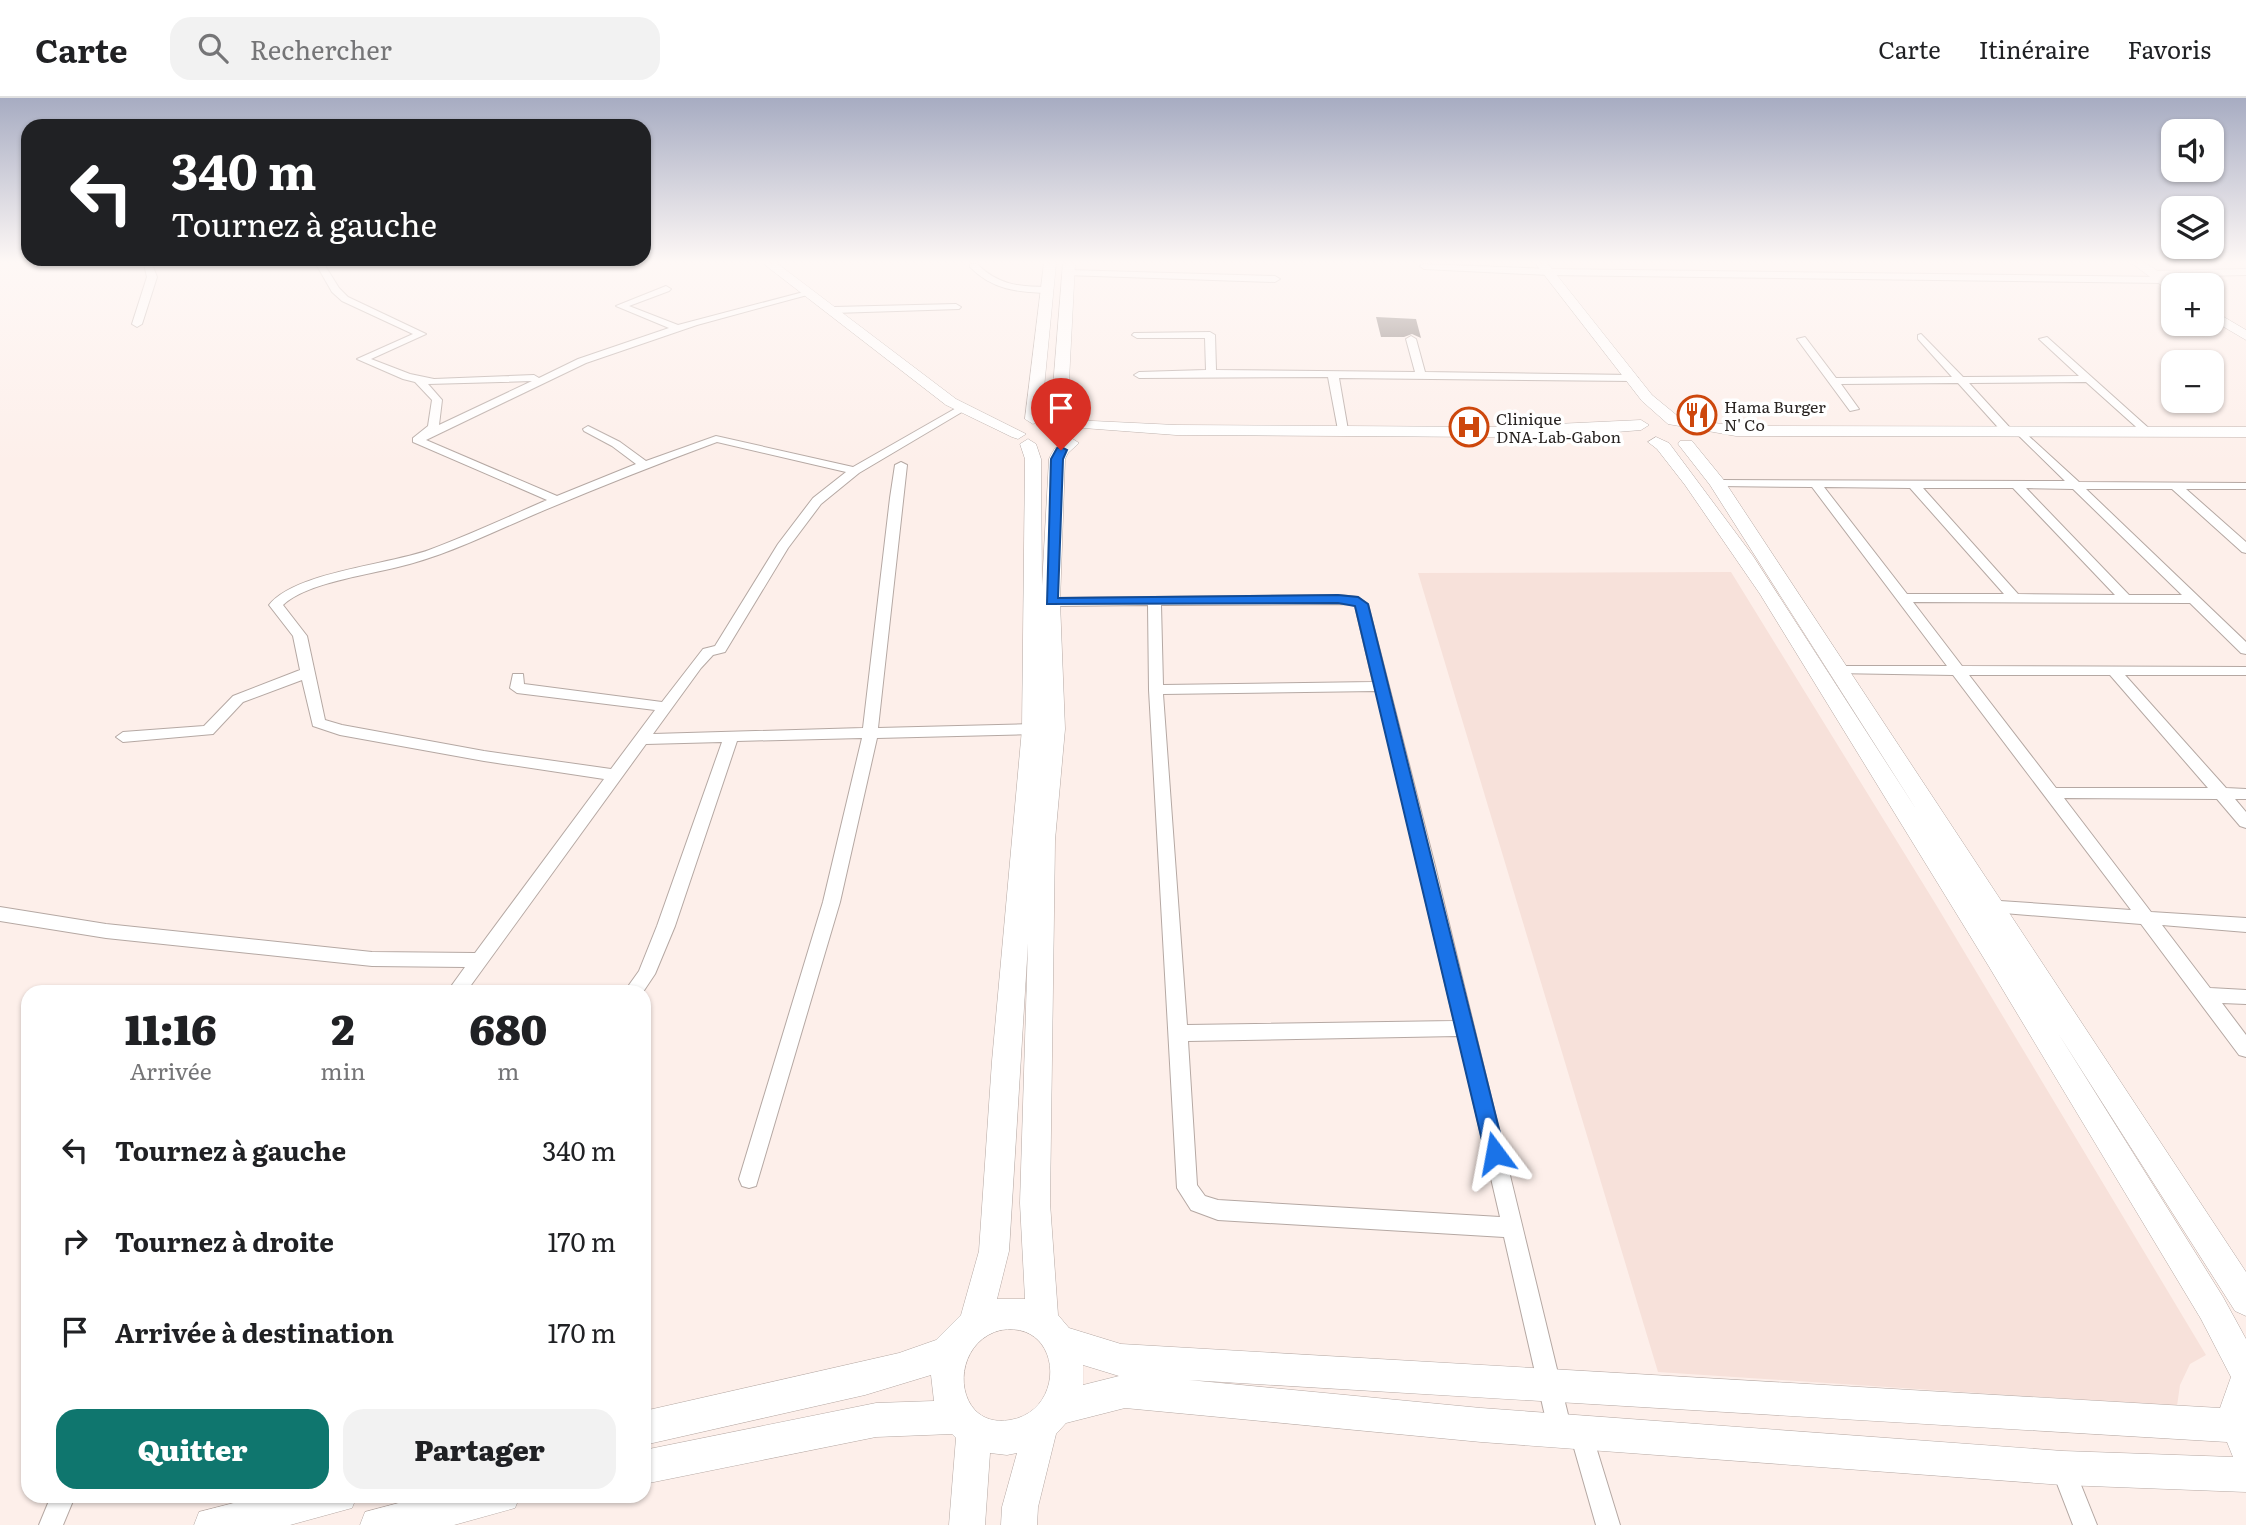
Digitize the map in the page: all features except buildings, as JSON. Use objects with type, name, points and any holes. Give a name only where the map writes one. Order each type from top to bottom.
[{"type":"street","points":[[414,331],[421,334],[362,359],[419,380],[449,382],[543,377]]},
{"type":"street","points":[[417,440],[543,377],[674,331]]},
{"type":"street","points":[[861,331],[962,409],[1023,439],[1048,447],[1073,430]]},
{"type":"street","points":[[1033,419],[1043,331]]},
{"type":"street","points":[[1065,331],[1060,400],[1073,430]]},
{"type":"street","points":[[1595,331],[1647,398],[1683,432],[1717,482],[2246,1300]]},
{"type":"street","points":[[1137,335],[1210,335],[1211,373]]},
{"type":"street","points":[[1922,337],[1960,380],[2014,432],[2077,485],[2246,650]]},
{"type":"street","points":[[1411,339],[1421,375]]},
{"type":"street","points":[[1802,339],[1854,409]]},
{"type":"street","points":[[2044,339],[2148,432]]},
{"type":"street","points":[[1139,375],[1211,373],[1633,378]]},
{"type":"street","points":[[1333,374],[1343,430]]},
{"type":"street","points":[[1834,381],[2087,379]]},
{"type":"street","points":[[417,440],[433,427],[437,400],[419,380]]},
{"type":"street","points":[[1647,398],[1647,432],[1663,446],[1698,489],[1965,905],[2212,1308],[2246,1372]]},
{"type":"street","points":[[461,985],[702,659],[708,652],[720,649],[782,547],[817,501],[855,471],[962,409]]},
{"type":"street","points":[[974,1325],[994,1251],[1008,1034],[1034,729],[1033,459],[1023,439],[1021,426],[1033,419],[1073,430],[1596,430],[1647,432],[1672,445],[1683,432]]},
{"type":"street","points":[[1647,432],[1656,419],[1683,432],[2246,432]]},
{"type":"street","points":[[587,429],[615,443],[645,465]]},
{"type":"street","points":[[1019,1525],[1020,1507],[1049,1416],[1065,1391],[1068,1374],[1066,1357],[1051,1332],[1035,1203],[1044,840],[1054,729],[1051,602],[1057,459],[1073,430]]},
{"type":"street","points":[[615,775],[471,754],[340,730],[318,723],[300,636],[276,605],[286,596],[337,577],[432,553],[556,500],[721,439],[855,471]]},
{"type":"street","points":[[417,440],[556,500]]},
{"type":"street","points":[[749,1179],[838,884],[870,734],[883,642],[895,503],[901,465]]},
{"type":"street","points":[[1717,482],[2246,486]]},
{"type":"street","points":[[1815,483],[2246,1049]]},
{"type":"street","points":[[1913,484],[2015,598]]},
{"type":"street","points":[[2016,485],[2126,599]]},
{"type":"street","points":[[2175,486],[2246,549]]},
{"type":"street","points":[[1903,598],[2194,599]]},
{"type":"street","points":[[1051,602],[1353,600],[1361,604],[1550,1385],[1608,1525]]},
{"type":"street","points":[[1154,601],[1156,690],[1187,1188],[1198,1203],[1218,1210],[1513,1228]]},
{"type":"street","points":[[1838,670],[2244,673]]},
{"type":"street","points":[[2114,671],[2246,822]]},
{"type":"street","points":[[123,737],[208,731],[239,699],[306,673]]},
{"type":"street","points":[[518,677],[517,688],[667,707]]},
{"type":"street","points":[[1156,690],[1381,686]]},
{"type":"street","points":[[641,739],[1034,729]]},
{"type":"street","points":[[638,985],[646,974],[666,926],[731,737]]},
{"type":"street","points":[[2049,793],[2246,794]]},
{"type":"street","points":[[1965,905],[2246,925]]},
{"type":"street","points":[[0,914],[106,931],[372,959],[481,960]]},
{"type":"street","points":[[2203,995],[2246,997]]},
{"type":"street","points":[[1177,1034],[1465,1028]]},
{"type":"street","points":[[2246,1384],[2240,1391],[2235,1406],[2242,1436],[1550,1385],[1121,1360],[1051,1332],[1026,1315],[1008,1313],[990,1316],[961,1336],[951,1351],[945,1385],[948,1402],[965,1424],[990,1437],[1008,1438],[1025,1434],[1049,1416],[1125,1391],[1481,1425],[2063,1468],[2246,1475]]},
{"type":"street","points":[[651,1426],[874,1377],[951,1351]]},
{"type":"street","points":[[651,1466],[876,1420],[965,1424]]},
{"type":"street","points":[[965,1424],[967,1525]]},
{"type":"street","points":[[2063,1468],[2085,1525]]},
{"type":"street","points":[[51,1525],[60,1503]]},
{"type":"street","points":[[212,1525],[309,1503]]},
{"type":"street","points":[[378,1525],[473,1503]]},
{"type":"shaded area","points":[[1731,572],[1935,903],[2206,1355],[2190,1364],[2180,1385],[2177,1406],[1658,1372],[1418,573]]},
{"type":"place","name":"Hama Burger N' Co","points":[[1697,415]]},
{"type":"place","name":"Clinique DNA-Lab-Gabon","points":[[1469,427]]},
{"type":"route","points":[[1061,450],[1057,459],[1055,488],[1051,602],[1338,599],[1353,600],[1361,604],[1495,1153]]}]
